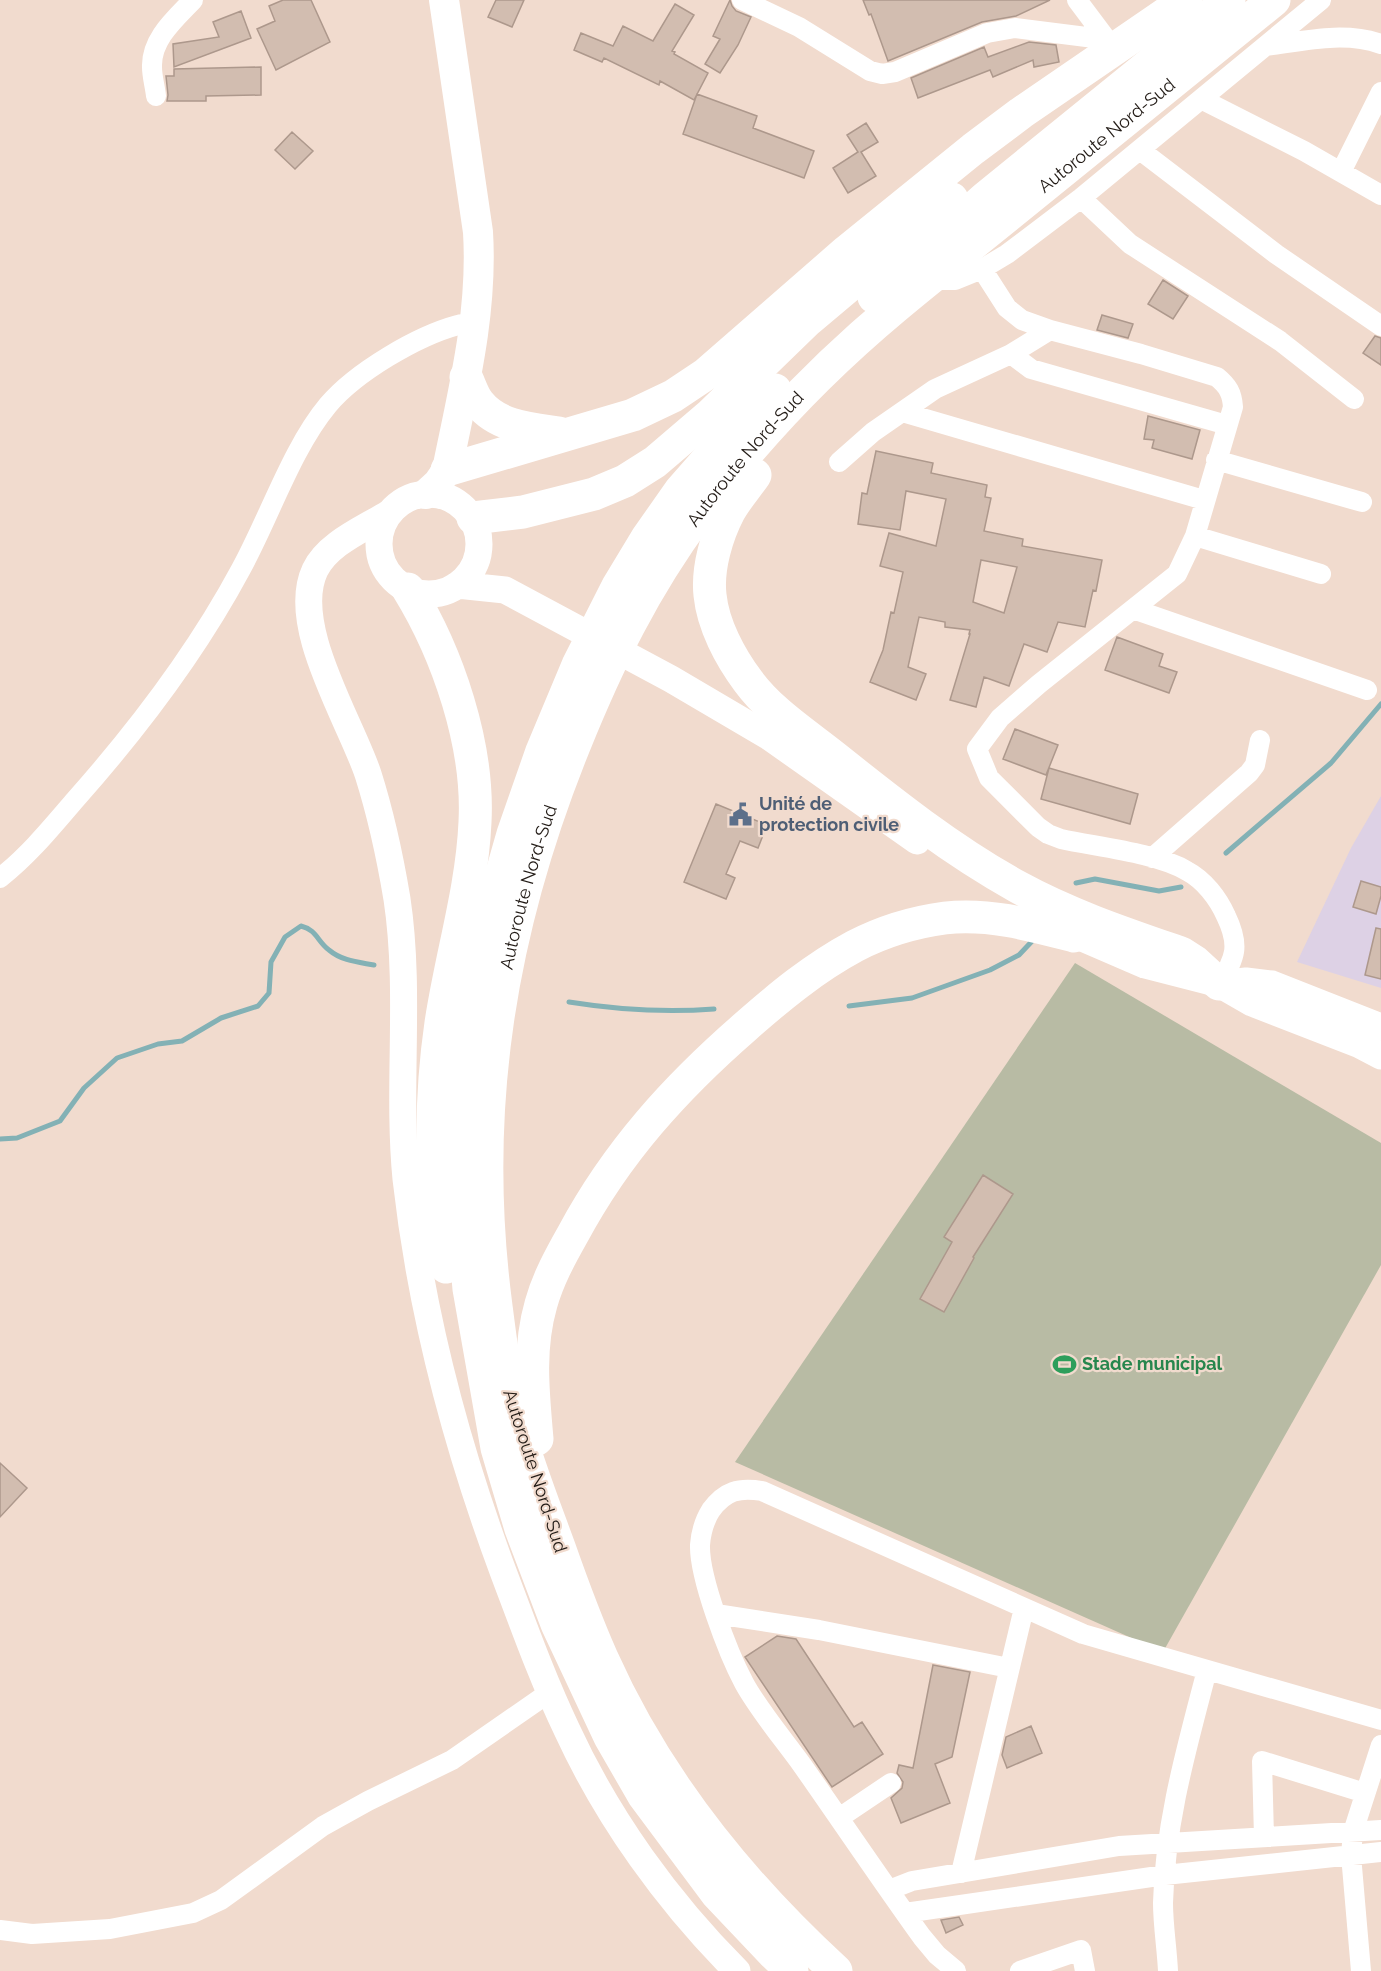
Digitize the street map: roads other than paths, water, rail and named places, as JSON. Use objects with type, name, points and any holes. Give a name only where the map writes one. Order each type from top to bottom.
[{"type":"highway","name":"Autoroute Nord-Sud","points":[[792,1971],[717,1894],[644,1796],[610,1737],[557,1624],[522,1529],[498,1448],[469,1288],[460,1184],[464,1071],[471,1015],[490,915],[513,834],[542,751],[578,665],[618,586],[647,538],[680,491],[723,442],[811,355],[1191,12],[1229,0]]},
{"type":"highway","name":"Autoroute Nord-Sud","points":[[836,1971],[772,1909],[738,1870],[666,1776],[632,1719],[603,1660],[577,1598],[517,1424],[505,1374],[489,1249],[485,1149],[492,1049],[510,950],[544,825],[597,688],[629,622],[668,558],[724,481],[776,420],[891,310],[1274,0]]},
{"type":"highway","points":[[450,495],[569,434],[633,415],[674,396],[706,374],[847,251],[973,149],[1116,41],[1191,12]]},
{"type":"highway","points":[[450,495],[524,512],[594,494],[625,480],[655,462],[710,415],[808,320],[1009,152],[1095,89],[1191,12]]},
{"type":"highway","points":[[891,310],[833,387],[769,456],[729,511],[718,537],[712,565],[710,594],[716,620],[728,651],[748,682],[779,714],[894,804],[964,855],[1019,887],[1080,916],[1181,953],[1195,962],[1219,984]]},
{"type":"highway","points":[[466,377],[478,402],[509,424],[528,429],[569,434]]},
{"type":"highway","points":[[408,590],[430,630],[454,691],[465,730],[473,774],[475,821],[467,891],[441,1023],[434,1104],[435,1191],[449,1288],[456,1317],[489,1399]]},
{"type":"highway","points":[[542,1500],[532,1373],[532,1348],[541,1304],[555,1266],[592,1198],[634,1139],[673,1095],[711,1056],[781,996],[821,967],[856,946],[898,928],[945,918],[987,916],[1074,936]]},
{"type":"main road","points":[[444,0],[478,232],[480,267],[476,326],[466,377],[450,495]]},
{"type":"street","points":[[156,96],[152,66],[155,46],[169,26],[193,0]]},
{"type":"street","points":[[742,0],[800,27],[847,58],[882,75],[895,72],[987,33],[1015,28],[1116,41]]},
{"type":"street","points":[[1077,0],[1116,41]]},
{"type":"street","points":[[929,280],[955,280],[982,269],[1006,254],[1081,198],[1322,0]]},
{"type":"street","points":[[1266,46],[1333,37],[1366,39],[1381,44]]},
{"type":"street","points":[[1341,172],[1381,92]]},
{"type":"street","points":[[1201,99],[1304,151],[1381,195]]},
{"type":"street","points":[[1140,150],[1276,254],[1381,326]]},
{"type":"street","points":[[1081,198],[1130,244],[1280,342],[1354,399]]},
{"type":"street","points":[[982,269],[1007,308],[1022,320],[1217,377],[1227,385],[1232,394],[1233,407],[1195,536],[1177,574],[1038,684],[1007,712],[977,749],[989,777],[1038,827],[1048,834],[1061,840],[1152,858],[1187,871],[1210,890],[1229,921],[1236,946],[1230,967],[1219,984]]},
{"type":"street","points":[[0,878],[22,860],[108,763],[175,677],[241,570],[302,445],[328,405],[364,373],[408,345],[460,324],[476,326]]},
{"type":"street","points":[[839,462],[873,432],[935,389],[1011,354],[1050,330]]},
{"type":"street","points":[[1011,354],[1031,369],[1227,425]]},
{"type":"street","points":[[902,412],[1204,500]]},
{"type":"street","points":[[1216,460],[1362,502]]},
{"type":"street","points":[[389,513],[382,526],[379,541],[380,556],[391,575],[408,590],[433,594],[457,585],[472,570],[480,539],[450,495],[412,497],[332,547],[317,565],[309,586],[308,612],[317,650],[366,770],[383,825],[395,886],[402,934],[404,1157],[424,1293],[465,1456],[492,1540],[549,1692],[568,1734],[631,1844],[701,1935],[737,1971]]},
{"type":"street","points":[[1195,536],[1321,574]]},
{"type":"street","points":[[332,547],[357,545],[380,556]]},
{"type":"street","points":[[479,550],[505,590]]},
{"type":"street","points":[[457,585],[505,590],[711,701],[768,736],[968,875],[1074,936],[1145,965],[1219,984],[1252,1003],[1381,1056]]},
{"type":"street","points":[[1133,609],[1366,690]]},
{"type":"street","points":[[1152,858],[1249,773],[1255,765],[1260,740]]},
{"type":"street","points":[[1219,984],[1246,981],[1272,984],[1381,1027]]},
{"type":"street","points":[[956,1971],[937,1955],[905,1913],[745,1684],[716,1614],[700,1547],[702,1527],[710,1512],[722,1498],[732,1491],[746,1488],[762,1491],[1083,1634],[1381,1720]]},
{"type":"street","points":[[961,1873],[1024,1608]]},
{"type":"street","points":[[716,1614],[819,1630],[1010,1668]]},
{"type":"street","points":[[1168,1971],[1163,1904],[1168,1842],[1175,1790],[1207,1670]]},
{"type":"street","points":[[0,1930],[32,1934],[110,1929],[193,1913],[221,1900],[323,1826],[368,1800],[460,1754],[549,1692]]},
{"type":"street","points":[[1361,1971],[1351,1855],[1353,1832],[1381,1745]]},
{"type":"street","points":[[1264,1837],[1262,1761],[1365,1793]]},
{"type":"street","points":[[839,1818],[891,1783]]},
{"type":"street","points":[[889,1890],[912,1881],[1119,1846],[1381,1830]]},
{"type":"street","points":[[905,1913],[1166,1875],[1381,1852]]},
{"type":"street","points":[[1020,1971],[1081,1950],[1085,1971]]},
{"type":"waterway","points":[[1226,853],[1331,763],[1381,704]]},
{"type":"waterway","points":[[1076,883],[1095,879],[1159,891],[1181,887]]},
{"type":"waterway","points":[[0,1139],[17,1138],[60,1121],[84,1088],[117,1058],[158,1044],[182,1041],[221,1018],[258,1006],[269,993],[271,962],[285,937],[301,926],[314,933],[325,947],[339,957],[374,965]]},
{"type":"waterway","points":[[849,1006],[912,998],[990,970],[1019,955],[1035,938]]},
{"type":"waterway","points":[[569,1002],[641,1010],[714,1009]]},
{"type":"place","name":"Unité de protection civile","points":[[741,814]]},
{"type":"place","name":"Stade municipal","points":[[1064,1364]]}]
